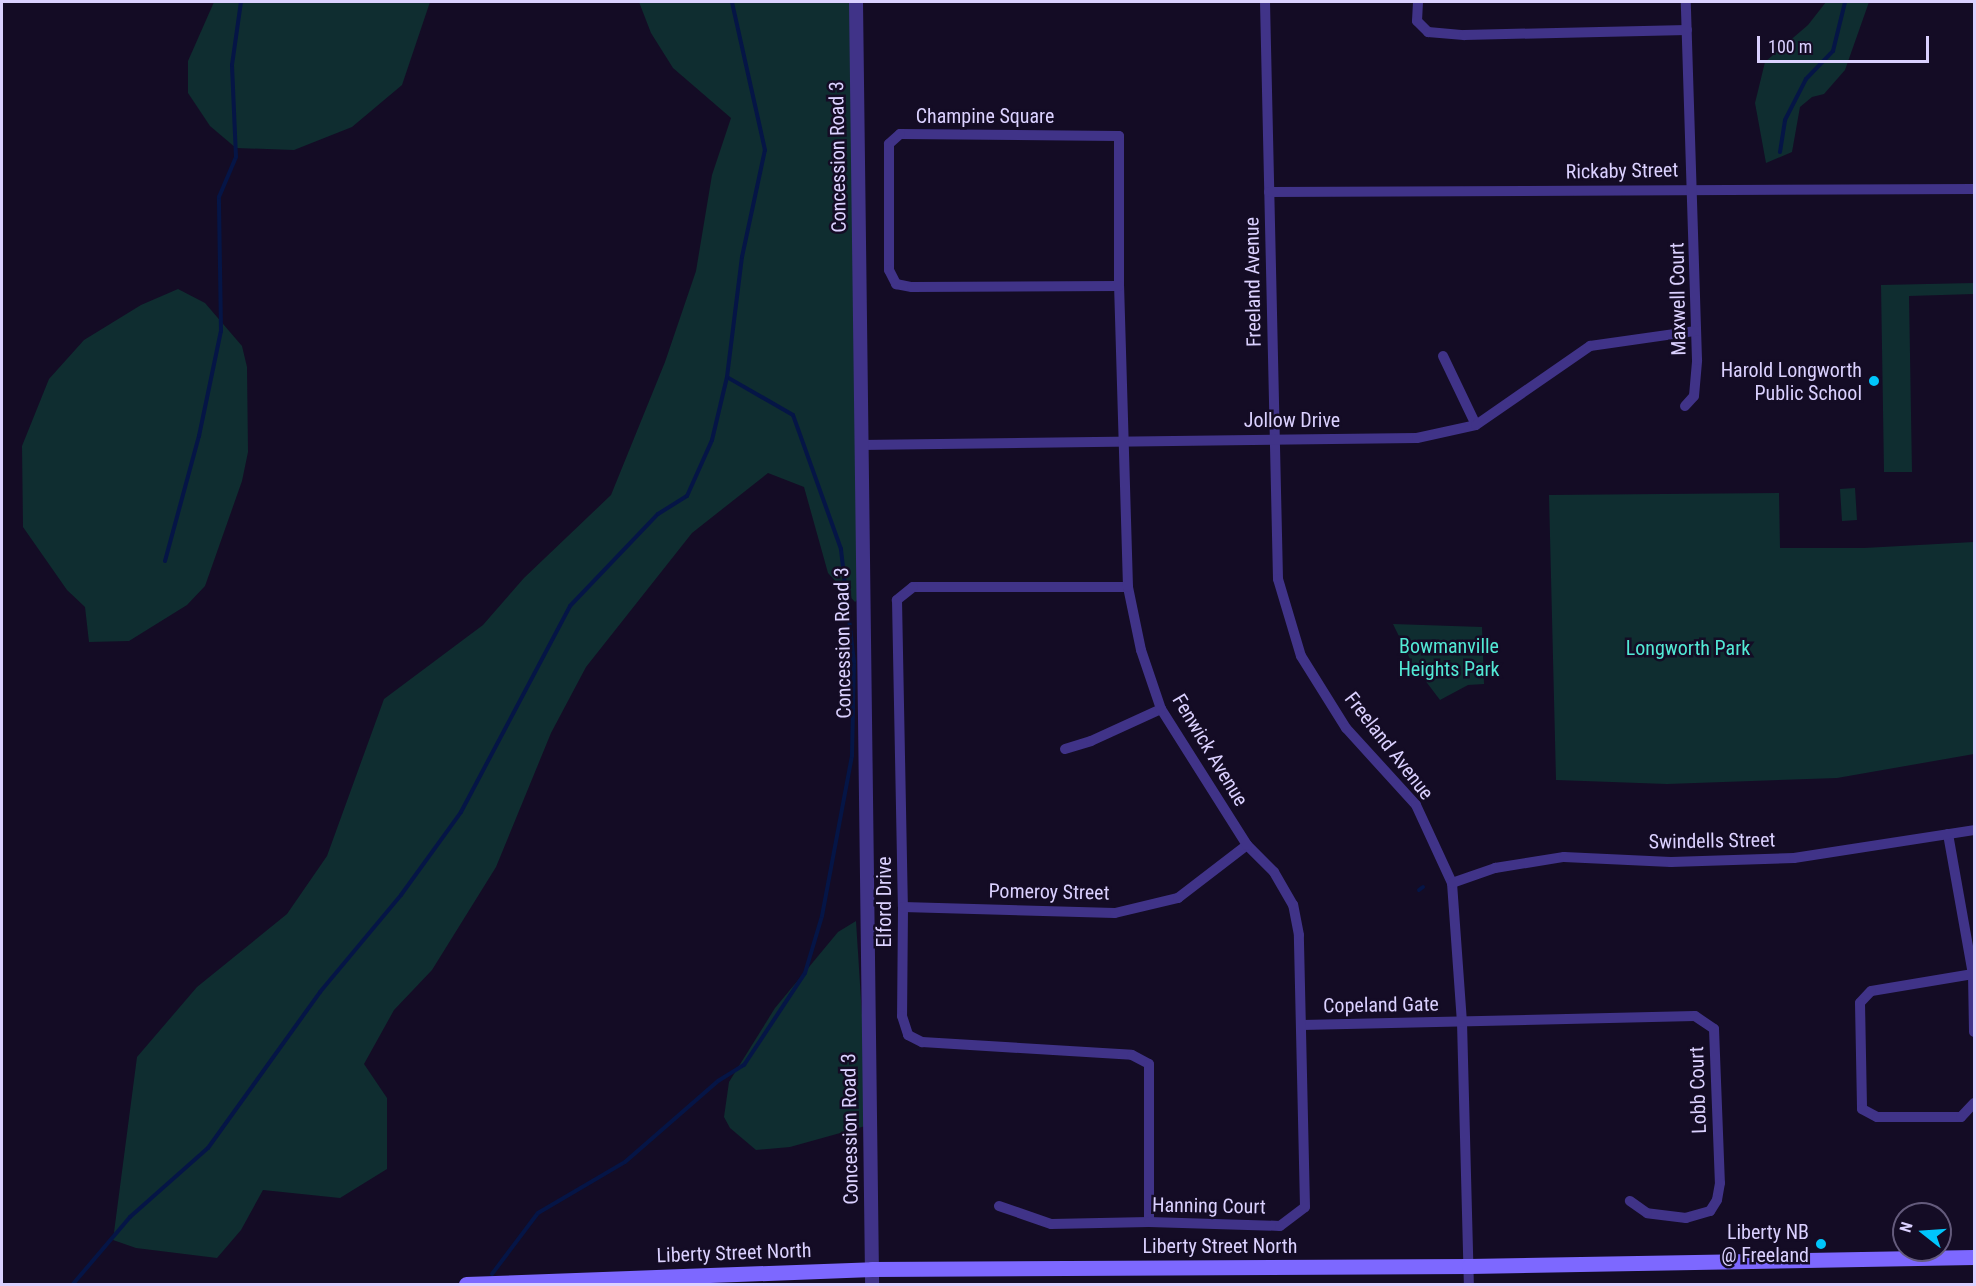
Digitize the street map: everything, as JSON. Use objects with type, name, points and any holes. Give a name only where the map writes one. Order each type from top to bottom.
[{"type":"main road","name":"Liberty Street North","points":[[466,1284],[1974,1257]]},
{"type":"street","name":"Concession Road 3","points":[[856,2],[872,1277]]},
{"type":"street","name":"Freeland Avenue","points":[[1265,2],[1278,579],[1301,656],[1346,728],[1416,806],[1452,883],[1462,1022],[1468,1284]]},
{"type":"street","points":[[1418,2],[1417,21],[1428,32],[1464,34],[1687,30]]},
{"type":"street","name":"Maxwell Court","points":[[1685,406],[1694,396],[1696,331],[1694,188],[1686,2]]},
{"type":"street","name":"Champine Square","points":[[1119,286],[912,287],[896,284],[889,270],[889,144],[900,134],[1119,136],[1119,286],[1126,440]]},
{"type":"street","name":"Rickaby Street","points":[[1269,192],[1694,188],[1974,189]]},
{"type":"street","name":"Jollow Drive","points":[[860,445],[1417,438],[1476,425],[1590,346],[1696,331]]},
{"type":"street","points":[[1443,356],[1476,425]]},
{"type":"street","name":"Fenwick Avenue","points":[[1126,440],[1128,587],[1141,650],[1161,709],[1247,845],[1274,872],[1293,905],[1299,935],[1302,1025]]},
{"type":"street","name":"Elford Drive","points":[[1128,587],[913,587],[897,600],[903,907],[902,1017],[908,1035],[922,1042],[1132,1054],[1149,1064],[1149,1222]]},
{"type":"street","points":[[1065,749],[1091,741],[1161,709]]},
{"type":"street","name":"Swindells Street","points":[[1452,883],[1495,868],[1564,857],[1671,862],[1794,858],[1974,830]]},
{"type":"street","points":[[1948,834],[1973,974],[1974,1032]]},
{"type":"street","name":"Pomeroy Street","points":[[903,907],[1115,913],[1178,898],[1247,845]]},
{"type":"street","points":[[1973,974],[1871,991],[1860,1003],[1862,1109],[1877,1117],[1961,1117],[1974,1102]]},
{"type":"street","name":"Lobb Court","points":[[1462,1022],[1695,1016],[1714,1029],[1720,1184],[1717,1200],[1710,1211],[1686,1218],[1647,1213],[1630,1201]]},
{"type":"street","name":"Copeland Gate","points":[[1302,1025],[1462,1022]]},
{"type":"street","name":"Hanning Court","points":[[999,1206],[1052,1224],[1149,1222],[1280,1226],[1305,1207],[1302,1025]]},
{"type":"green space","points":[[214,2],[430,2],[402,85],[352,127],[294,150],[236,148],[210,126],[188,93],[188,61]]},
{"type":"green space","points":[[639,2],[854,2],[869,589],[855,602],[828,573],[804,487],[768,473],[692,533],[586,667],[551,733],[496,867],[432,970],[394,1010],[364,1064],[387,1098],[387,1169],[340,1198],[263,1190],[241,1230],[217,1258],[136,1248],[113,1240],[137,1057],[197,987],[287,914],[327,856],[384,699],[483,625],[524,578],[611,495],[665,362],[696,271],[712,175],[731,118],[673,68],[651,33]]},
{"type":"green space","points":[[1826,2],[1869,2],[1845,70],[1824,94],[1812,97],[1800,107],[1792,152],[1766,163],[1755,103],[1765,62],[1808,25]]},
{"type":"green space","points":[[1974,283],[1974,294],[1909,296],[1912,472],[1884,472],[1881,285]]},
{"type":"green space","points":[[178,289],[205,303],[242,346],[247,367],[248,452],[242,481],[205,586],[187,605],[129,641],[89,642],[85,607],[67,590],[23,527],[22,446],[49,379],[84,340],[141,305]]},
{"type":"green space","points":[[1855,488],[1857,520],[1842,521],[1840,489]]},
{"type":"green space","name":"Longworth Park","points":[[1779,493],[1780,548],[1864,548],[1974,542],[1974,754],[1837,778],[1667,784],[1556,780],[1549,495]]},
{"type":"green space","name":"Bowmanville Heights Park","points":[[1393,624],[1482,627],[1484,684],[1468,685],[1440,700],[1412,663]]},
{"type":"green space","points":[[856,921],[869,1125],[790,1147],[756,1150],[730,1128],[724,1117],[729,1082],[775,1008],[838,932]]},
{"type":"waterway","points":[[165,561],[199,436],[221,331],[219,197],[236,157],[232,65],[241,2]]},
{"type":"waterway","points":[[73,1284],[130,1217],[208,1148],[320,992],[401,895],[461,812],[570,606],[658,514],[687,496],[712,440],[727,377],[742,257],[765,150],[732,2]]},
{"type":"waterway","points":[[1780,152],[1785,120],[1806,79],[1833,51],[1845,2]]},
{"type":"waterway","points":[[492,1274],[538,1213],[625,1162],[718,1081],[744,1065],[805,973],[822,916],[852,756],[854,662],[841,549],[793,415],[727,377]]},
{"type":"waterway","points":[[1419,890],[1423,887]]},
{"type":"place","name":"Harold Longworth Public School","points":[[1874,381]]},
{"type":"place","name":"Liberty NB @ Freeland","points":[[1821,1244]]}]
